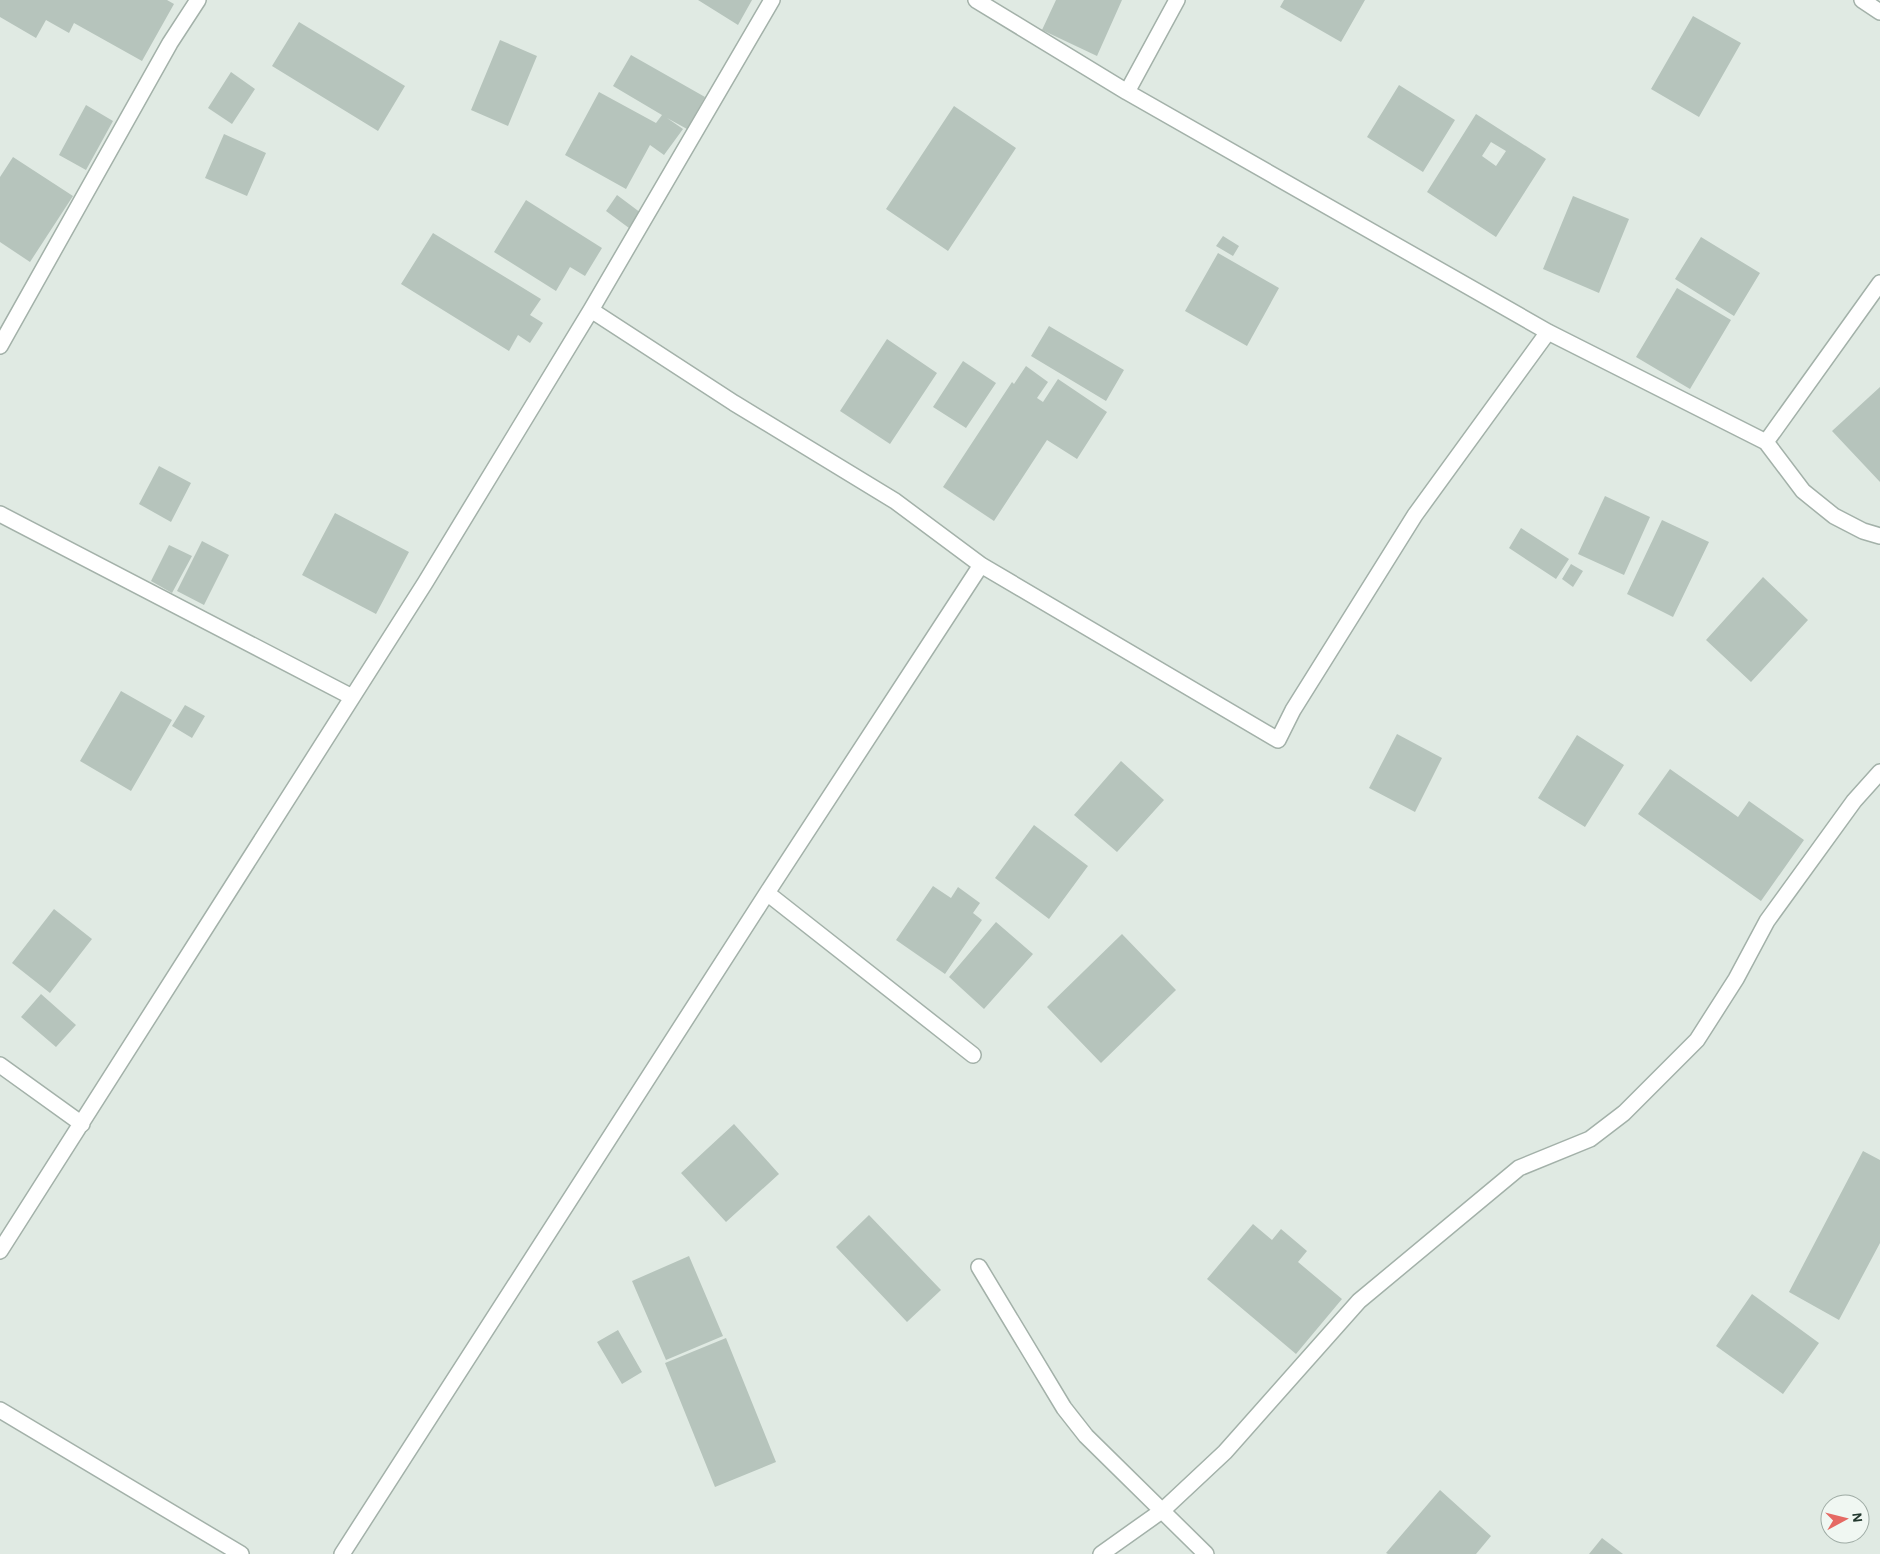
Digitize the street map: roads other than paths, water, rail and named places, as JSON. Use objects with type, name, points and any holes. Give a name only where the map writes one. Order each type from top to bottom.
[{"type":"street","points":[[0,346],[170,43],[198,0]]},
{"type":"street","points":[[0,1251],[425,583],[591,310],[772,0]]},
{"type":"street","points":[[976,0],[1126,92],[1548,332],[1766,442],[1803,491],[1834,516],[1863,531],[1880,536]]},
{"type":"street","points":[[1126,92],[1176,0]]},
{"type":"street","points":[[1862,0],[1880,12]]},
{"type":"street","points":[[1766,442],[1880,283]]},
{"type":"street","points":[[591,310],[734,404],[895,501],[981,565],[1278,740],[1293,710],[1415,515],[1548,332]]},
{"type":"street","points":[[0,514],[352,697]]},
{"type":"street","points":[[342,1554],[767,893],[981,565]]},
{"type":"street","points":[[1101,1554],[1163,1510],[1224,1452],[1359,1301],[1519,1168],[1590,1139],[1624,1113],[1697,1040],[1736,979],[1767,921],[1854,801],[1880,772]]},
{"type":"street","points":[[767,893],[973,1055]]},
{"type":"street","points":[[0,1065],[82,1124]]},
{"type":"street","points":[[979,1267],[1064,1408],[1086,1436],[1206,1554]]},
{"type":"street","points":[[0,1410],[241,1554]]}]
